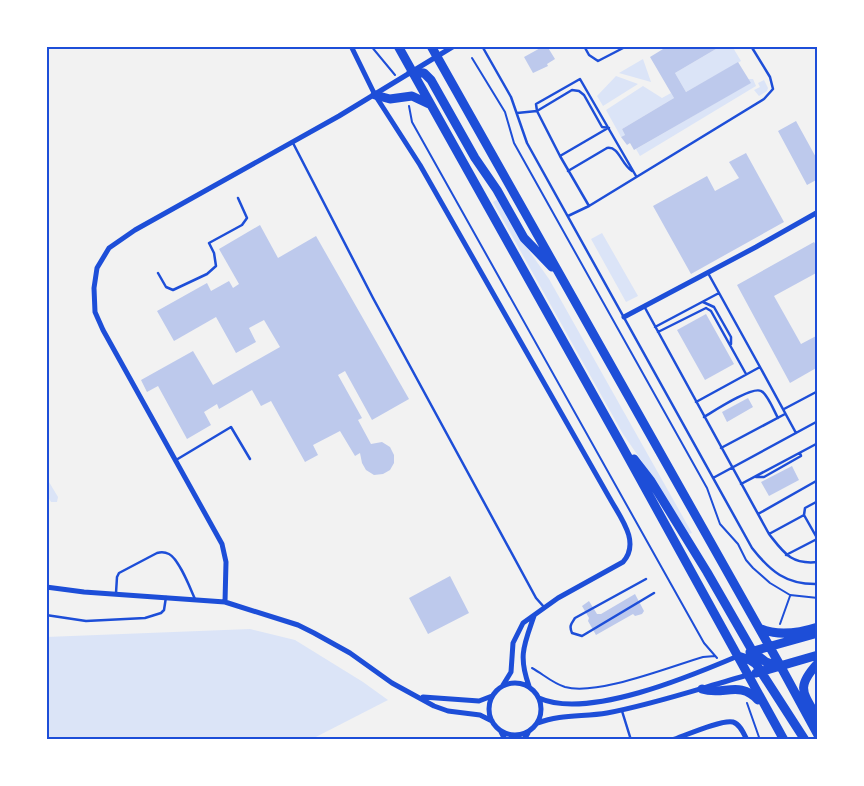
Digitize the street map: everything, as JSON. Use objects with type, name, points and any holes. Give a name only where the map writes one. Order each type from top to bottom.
[{"type":"main road","points":[[398,46],[784,740]]},
{"type":"main road","points":[[431,46],[818,735]]},
{"type":"main road","points":[[411,72],[424,73],[428,76],[524,238],[561,276]]},
{"type":"main road","points":[[375,95],[390,98],[414,96],[430,104]]},
{"type":"main road","points":[[622,446],[651,481],[753,652],[766,662],[781,667]]},
{"type":"main road","points":[[759,628],[766,631],[785,633],[818,627]]},
{"type":"main road","points":[[738,656],[818,633]]},
{"type":"main road","points":[[748,675],[818,655]]},
{"type":"main road","points":[[738,656],[750,660],[761,672],[805,740]]},
{"type":"main road","points":[[818,663],[806,676],[802,685],[805,696],[818,719]]},
{"type":"main road","points":[[702,689],[710,692],[741,690],[750,692],[767,710]]},
{"type":"street","points":[[351,46],[375,95],[424,173],[609,498],[628,533],[631,550],[629,556],[623,562],[544,607],[523,623],[516,636],[512,652],[511,672],[503,686],[492,696],[479,701],[420,697]]},
{"type":"street","points":[[225,602],[226,562],[222,544],[103,330],[95,312],[94,288],[97,268],[109,248],[134,230],[375,95],[454,46]]},
{"type":"street","points":[[624,317],[818,212]]},
{"type":"street","points":[[46,587],[225,602],[298,625],[350,653],[392,683],[434,706],[480,715],[492,721]]},
{"type":"street","points":[[534,616],[523,646],[523,667],[529,686],[539,698],[542,706],[538,723]]},
{"type":"street","points":[[539,698],[562,705],[610,700],[637,693],[738,656]]},
{"type":"street","points":[[524,740],[538,723],[549,718],[622,710],[748,675]]},
{"type":"street","points":[[503,686],[512,683],[529,686]]},
{"type":"street","points":[[492,696],[489,712],[492,721],[501,732],[504,740]]},
{"type":"street","points":[[672,740],[722,723],[733,722],[740,726],[747,740]]},
{"type":"street","points":[[501,732],[510,735],[528,733]]},
{"type":"lane","points":[[482,46],[511,97],[526,143],[752,548],[763,563],[772,571],[790,580],[818,584]]},
{"type":"lane","points":[[584,46],[589,56],[598,61],[628,46]]},
{"type":"lane","points":[[568,216],[588,206],[764,99],[773,89],[770,77],[751,46]]},
{"type":"lane","points":[[588,206],[536,111],[536,104],[580,79],[636,176]]},
{"type":"lane","points":[[517,113],[536,111],[572,90],[579,91],[584,95],[602,127],[609,128]]},
{"type":"lane","points":[[560,156],[609,128]]},
{"type":"lane","points":[[292,142],[373,298],[536,598],[544,607]]},
{"type":"lane","points":[[568,171],[607,148],[612,148],[616,149],[626,167],[634,171]]},
{"type":"lane","points":[[158,273],[166,287],[173,290],[207,274],[216,266],[214,253],[209,244],[242,225],[247,218],[238,198]]},
{"type":"lane","points":[[708,273],[796,433]]},
{"type":"lane","points":[[656,327],[719,293]]},
{"type":"lane","points":[[703,302],[714,306],[731,337],[730,345]]},
{"type":"lane","points":[[644,306],[769,534],[786,555],[803,564],[818,562]]},
{"type":"lane","points":[[658,332],[706,308],[711,311],[746,374]]},
{"type":"lane","points":[[696,402],[760,368]]},
{"type":"lane","points":[[704,417],[746,393],[759,390],[764,392],[778,418]]},
{"type":"lane","points":[[783,410],[818,391]]},
{"type":"lane","points":[[721,448],[785,414]]},
{"type":"lane","points":[[713,478],[818,421]]},
{"type":"lane","points":[[176,460],[231,427],[250,459]]},
{"type":"lane","points":[[741,484],[818,443]]},
{"type":"lane","points":[[758,514],[818,480]]},
{"type":"lane","points":[[786,555],[817,539],[804,516],[805,508],[818,501]]},
{"type":"lane","points":[[769,534],[804,516]]},
{"type":"lane","points":[[116,594],[119,573],[157,553],[163,552],[171,555],[195,599]]},
{"type":"lane","points":[[646,579],[576,618],[571,624],[572,633],[582,636],[654,594]]},
{"type":"lane","points":[[46,615],[86,620],[146,618],[161,613],[164,610],[166,597]]},
{"type":"lane","points":[[622,710],[631,740]]},
{"type":"path","points":[[371,46],[399,80]]},
{"type":"path","points":[[472,58],[505,112],[514,144],[707,488],[720,524],[738,544],[746,560],[770,583],[790,595],[818,598]]},
{"type":"path","points":[[406,96],[412,122],[704,643],[722,663]]},
{"type":"path","points":[[778,629],[790,595]]},
{"type":"path","points":[[523,667],[533,668],[555,683],[576,689],[617,683],[702,657],[716,656]]},
{"type":"path","points":[[741,690],[760,740]]},
{"type":"shaded area","points":[[721,46],[732,46],[741,61],[686,92],[675,73]]},
{"type":"shaded area","points":[[643,59],[651,82],[619,73]]},
{"type":"shaded area","points":[[616,76],[638,84],[603,106],[597,96]]},
{"type":"shaded area","points":[[748,79],[753,79],[756,86],[640,156],[636,149],[750,83]]},
{"type":"shaded area","points":[[764,80],[768,88],[767,91],[759,96],[754,90],[760,87],[758,83]]},
{"type":"shaded area","points":[[643,86],[662,98],[671,93],[674,98],[622,129],[625,135],[621,137],[606,110]]},
{"type":"shaded area","points":[[498,199],[520,238],[549,279],[692,533],[689,534],[623,434],[493,202]]},
{"type":"shaded area","points":[[602,233],[638,296],[626,302],[591,239]]},
{"type":"shaded area","points":[[46,477],[58,497],[57,502],[51,502],[46,494]]},
{"type":"shaded area","points":[[250,629],[295,640],[363,682],[388,700],[310,740],[46,740],[46,637]]},
{"type":"building","points":[[547,46],[555,59],[547,64],[548,66],[533,73],[524,57]]},
{"type":"building","points":[[668,46],[721,46],[675,73],[686,92],[738,62],[751,83],[634,150],[630,143],[627,145],[621,137],[625,135],[622,129],[674,98],[650,57]]},
{"type":"building","points":[[796,121],[818,161],[818,179],[807,185],[778,131]]},
{"type":"building","points":[[746,153],[784,222],[691,274],[653,206],[707,176],[715,191],[739,178],[729,162]]},
{"type":"building","points":[[260,225],[278,258],[316,236],[409,399],[372,420],[345,371],[338,375],[362,418],[358,420],[371,444],[382,442],[390,447],[394,455],[394,463],[390,470],[383,474],[374,475],[366,470],[360,453],[355,456],[340,431],[313,445],[318,455],[305,462],[271,401],[261,406],[252,390],[219,409],[217,404],[204,412],[211,425],[187,439],[158,386],[147,392],[141,380],[193,351],[213,385],[280,347],[264,320],[249,328],[256,342],[236,353],[216,317],[174,341],[157,311],[207,283],[211,291],[229,281],[233,288],[239,284],[219,249]]},
{"type":"building","points":[[814,242],[818,249],[818,272],[774,296],[801,344],[818,335],[818,367],[790,383],[737,285]]},
{"type":"building","points":[[706,314],[734,364],[705,380],[677,330]]},
{"type":"building","points":[[748,398],[753,407],[727,422],[722,412]]},
{"type":"building","points":[[792,466],[799,480],[769,496],[761,482]]},
{"type":"building","points":[[450,576],[469,613],[428,634],[409,598]]},
{"type":"building","points":[[635,594],[644,611],[642,614],[635,616],[633,614],[596,635],[582,606],[589,601],[597,614],[601,614]]}]
